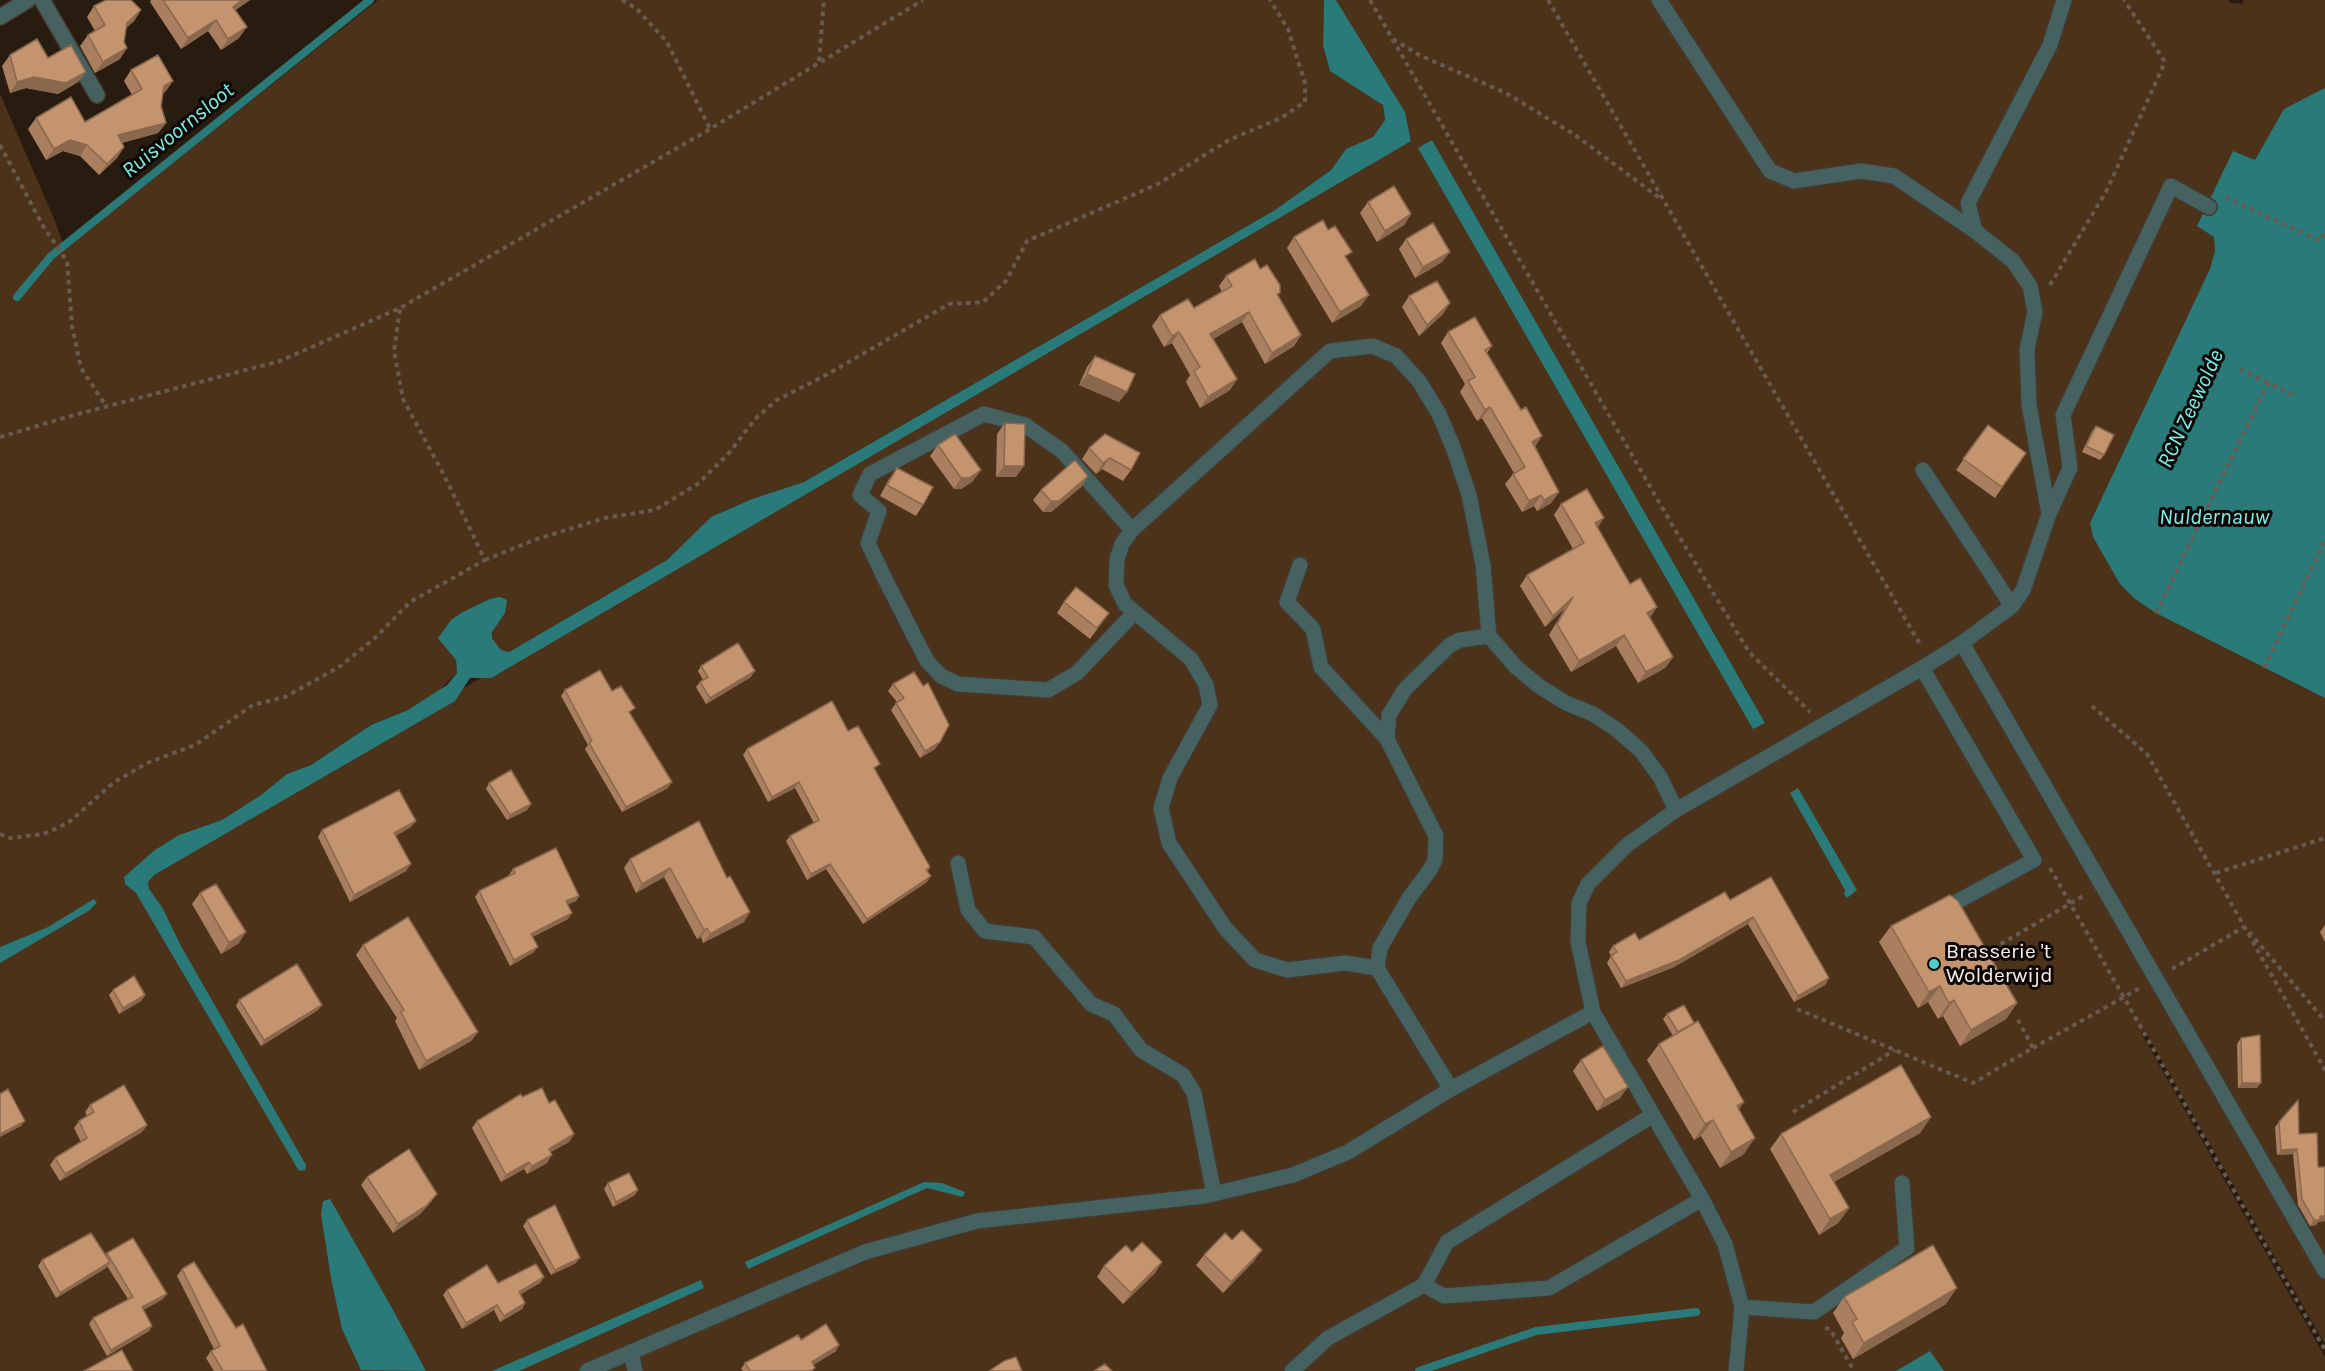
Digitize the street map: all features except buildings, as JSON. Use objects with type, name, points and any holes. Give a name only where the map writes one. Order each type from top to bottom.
[{"type":"street","points":[[0,17],[28,0]]},
{"type":"street","points":[[42,0],[97,95]]},
{"type":"street","points":[[1659,0],[1770,171],[1794,181],[1861,171],[1894,176],[1975,231],[2013,261],[2030,286],[2034,312],[2027,349],[2029,405],[2049,514]]},
{"type":"street","points":[[1975,231],[1968,203],[2050,45],[2064,0]]},
{"type":"street","points":[[1736,1371],[1742,1307],[1725,1244],[1702,1199],[1593,1012],[1578,942],[1579,903],[1588,884],[1626,845],[1676,810],[1926,666],[2012,606],[2023,590],[2049,514],[2070,468],[2063,415],[2171,186],[2210,207]]},
{"type":"street","points":[[1377,968],[1345,963],[1287,970],[1255,960],[1225,928],[1168,843],[1161,808],[1170,778],[1210,705],[1206,686],[1191,659],[1134,613],[1118,595],[1115,570],[1122,544],[1132,530],[1330,351],[1373,346],[1396,356],[1419,381],[1439,414],[1469,495],[1483,566],[1488,602],[1489,636],[1516,667],[1539,687],[1566,703],[1593,714],[1616,729],[1641,751],[1660,777],[1676,810]]},
{"type":"street","points":[[1132,530],[1062,451],[1025,425],[984,414],[870,474],[860,495],[879,511],[868,543],[922,651],[941,676],[958,684],[1048,690],[1077,673],[1134,613]]},
{"type":"street","points":[[1923,470],[2012,606]]},
{"type":"street","points":[[1300,565],[1287,602],[1313,630],[1321,667],[1387,739],[1436,836],[1435,860],[1409,898],[1380,948],[1377,968],[1451,1089]]},
{"type":"street","points":[[1387,739],[1389,715],[1405,689],[1425,668],[1450,645],[1460,640],[1489,636]]},
{"type":"street","points":[[1962,643],[2325,1271]]},
{"type":"street","points":[[1926,666],[2034,860],[1947,907]]},
{"type":"street","points":[[958,863],[968,910],[985,931],[1034,937],[1091,1004],[1114,1014],[1141,1050],[1183,1075],[1194,1093],[1214,1194]]},
{"type":"street","points":[[587,1371],[865,1252],[977,1221],[1214,1194],[1293,1175],[1348,1152],[1451,1089],[1593,1012]]},
{"type":"street","points":[[1292,1371],[1328,1338],[1424,1285],[1447,1242],[1653,1115]]},
{"type":"street","points":[[1742,1307],[1814,1312],[1907,1248],[1902,1183]]},
{"type":"street","points":[[1424,1285],[1444,1296],[1549,1288],[1702,1199]]},
{"type":"street","points":[[631,1352],[635,1371]]},
{"type":"path","points":[[622,0],[636,8],[667,42],[710,129]]},
{"type":"path","points":[[819,61],[824,0]]},
{"type":"path","points":[[0,437],[106,406],[280,361],[400,308],[710,129],[923,0]]},
{"type":"path","points":[[0,834],[10,838],[44,834],[68,823],[113,783],[147,764],[195,745],[252,705],[285,697],[339,667],[373,640],[410,602],[485,560],[537,539],[605,518],[655,510],[699,483],[729,453],[754,419],[777,399],[826,375],[949,304],[983,302],[1006,281],[1027,241],[1158,184],[1229,140],[1281,118],[1305,102],[1305,83],[1288,29],[1270,0]]},
{"type":"path","points":[[1370,0],[1671,523],[1749,652],[1823,726]]},
{"type":"path","points":[[1548,0],[1926,666]]},
{"type":"path","points":[[2034,312],[2107,190],[2165,62],[2124,0]]},
{"type":"path","points":[[1392,38],[1419,55],[1506,93],[1526,105],[1575,135],[1664,202]]},
{"type":"path","points":[[0,145],[51,239],[67,261],[72,326],[81,369],[106,406]]},
{"type":"path","points":[[2222,196],[2319,240],[2325,234]]},
{"type":"path","points":[[400,308],[394,351],[402,399],[444,475],[485,560]]},
{"type":"path","points":[[2240,369],[2296,396]]},
{"type":"path","points":[[2156,613],[2268,383]]},
{"type":"path","points":[[2264,668],[2325,540]]},
{"type":"path","points":[[2092,706],[2146,754],[2216,873],[2325,1070]]},
{"type":"path","points":[[2216,873],[2325,838]]},
{"type":"path","points":[[1982,955],[2077,899]]},
{"type":"path","points":[[1797,1009],[1973,1083],[2156,980],[2243,925]]},
{"type":"path","points":[[2243,925],[2325,1021]]},
{"type":"path","points":[[2124,998],[2325,1350]]},
{"type":"path","points":[[2017,1018],[2033,1048]]},
{"type":"path","points":[[1793,1112],[1895,1050]]},
{"type":"path","points":[[1819,1326],[1830,1329],[1854,1371]]},
{"type":"shaded area","name":"RCN Zeewolde","points":[[378,0],[1324,0],[1323,45],[1383,105],[1385,120],[1373,137],[1346,149],[1331,170],[1275,210],[804,482],[752,499],[711,517],[667,560],[509,652],[501,650],[492,638],[493,629],[456,660],[457,673],[435,694],[408,710],[371,725],[311,765],[287,774],[261,795],[222,820],[179,835],[124,877],[125,884],[1411,140],[1405,112],[1336,0],[2228,0],[2230,3],[2242,4],[2244,0],[2325,0],[2325,1344],[2145,1031],[2141,1033],[2325,1357],[2325,1371],[0,1371],[0,956],[48,927],[0,947],[0,94],[65,249]],"holes":[[[1432,140],[1765,723],[1420,147]]]},
{"type":"water","points":[[1324,0],[1336,0],[1405,112],[1411,141],[492,678],[470,678],[455,701],[154,875],[148,882],[149,889],[162,907],[181,946],[306,1165],[305,1170],[299,1171],[136,893],[125,884],[124,877],[155,850],[179,835],[222,820],[261,795],[287,774],[311,765],[371,725],[408,710],[447,685],[457,673],[456,660],[438,638],[451,620],[461,613],[490,599],[500,597],[507,600],[505,613],[492,632],[492,638],[501,650],[509,652],[667,560],[711,517],[752,499],[804,482],[1275,210],[1331,170],[1346,149],[1373,137],[1385,120],[1383,105],[1330,71],[1323,45]]},
{"type":"water","name":"Nuldernauw","points":[[2325,88],[2325,698],[2156,613],[2135,599],[2120,584],[2093,537],[2090,523],[2210,269],[2215,251],[2214,237],[2197,226],[2233,151],[2255,160],[2284,109]]},
{"type":"water","points":[[1432,140],[1765,723],[1753,729],[1418,148]]},
{"type":"water","points":[[1798,788],[1857,890],[1847,898],[1844,894],[1845,890],[1790,793]]},
{"type":"water","points":[[94,899],[97,902],[90,910],[0,963],[0,947],[48,927]]},
{"type":"water","points":[[924,1182],[942,1183],[965,1192],[963,1197],[927,1188],[748,1269],[745,1262]]},
{"type":"water","points":[[330,1199],[426,1371],[361,1370],[342,1329],[331,1278],[321,1214],[323,1201]]},
{"type":"water","points":[[701,1280],[704,1288],[519,1371],[492,1371]]},
{"type":"water","points":[[1930,1351],[1944,1371],[1896,1371]]},
{"type":"waterway","name":"Ruisvoornsloot","points":[[17,297],[51,256],[370,0]]},
{"type":"waterway","points":[[1419,1371],[1536,1331],[1696,1312]]},
{"type":"place","name":"Brasserie 't Wolderwijd","points":[[1934,964]]}]
